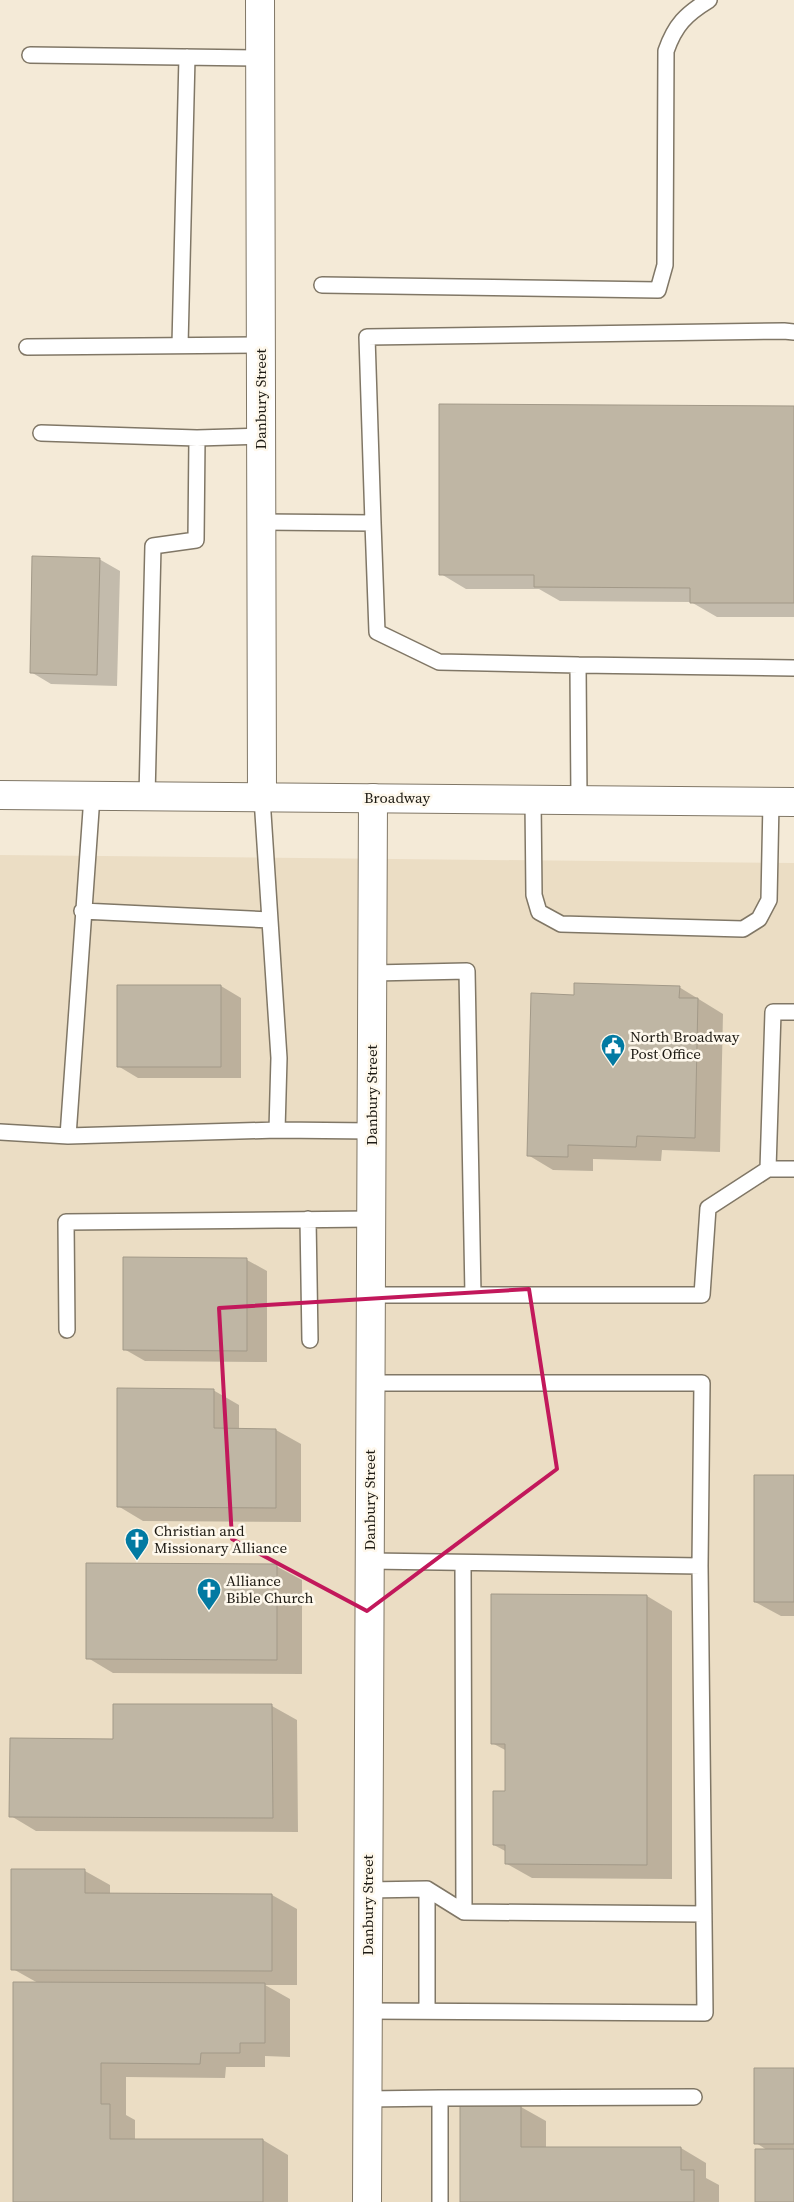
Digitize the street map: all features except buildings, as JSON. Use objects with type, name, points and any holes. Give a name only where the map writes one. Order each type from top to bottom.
[{"type":"street","name":"Danbury Street","points":[[260,0],[262,798]]},
{"type":"street","name":"Broadway","points":[[0,794],[783,802]]},
{"type":"street","name":"Danbury Street","points":[[367,2202],[373,798]]},
{"type":"lane","points":[[322,285],[658,290],[665,265],[666,51],[673,32],[687,14],[709,0]]},
{"type":"lane","points":[[30,55],[260,58]]},
{"type":"lane","points":[[180,345],[187,57]]},
{"type":"lane","points":[[794,332],[367,336],[377,632],[440,662],[794,668]]},
{"type":"lane","points":[[27,347],[261,345]]},
{"type":"lane","points":[[41,432],[197,438],[261,436]]},
{"type":"lane","points":[[147,796],[153,546],[196,540],[197,438]]},
{"type":"lane","points":[[261,522],[373,523]]},
{"type":"lane","points":[[578,665],[579,800]]},
{"type":"lane","points":[[68,1136],[82,912],[92,796]]},
{"type":"lane","points":[[262,798],[279,1058],[276,1130]]},
{"type":"lane","points":[[533,800],[534,894],[539,912],[561,924],[743,929],[759,920],[769,900],[783,802]]},
{"type":"lane","points":[[82,912],[270,920]]},
{"type":"lane","points":[[373,973],[467,971],[473,1295]]},
{"type":"lane","points":[[768,1169],[773,1012],[794,1012]]},
{"type":"lane","points":[[0,1132],[68,1136],[276,1130],[372,1131]]},
{"type":"lane","points":[[371,1294],[702,1295],[708,1208],[768,1169],[794,1169]]},
{"type":"lane","points":[[308,1219],[310,1340]]},
{"type":"lane","points":[[67,1330],[66,1222],[371,1219]]},
{"type":"lane","points":[[367,2010],[705,2013],[700,1566],[702,1383],[370,1383]]},
{"type":"lane","points":[[370,1561],[700,1566]]},
{"type":"lane","points":[[463,1563],[464,1912]]},
{"type":"lane","points":[[368,1890],[427,1889],[464,1912],[704,1914]]},
{"type":"lane","points":[[427,1889],[427,2012]]},
{"type":"lane","points":[[368,2099],[694,2096]]},
{"type":"lane","points":[[440,2098],[440,2202]]},
{"type":"highlighted area","points":[[529,1289],[557,1469],[367,1611],[232,1539],[219,1308]]},
{"type":"shaded area","points":[[0,855],[794,863],[794,2202],[0,2202]]},
{"type":"place","name":"North Broadway Post Office","points":[[613,1067]]},
{"type":"place","name":"Christian and Missionary Alliance","points":[[137,1561]]},
{"type":"place","name":"Alliance Bible Church","points":[[209,1611]]}]
